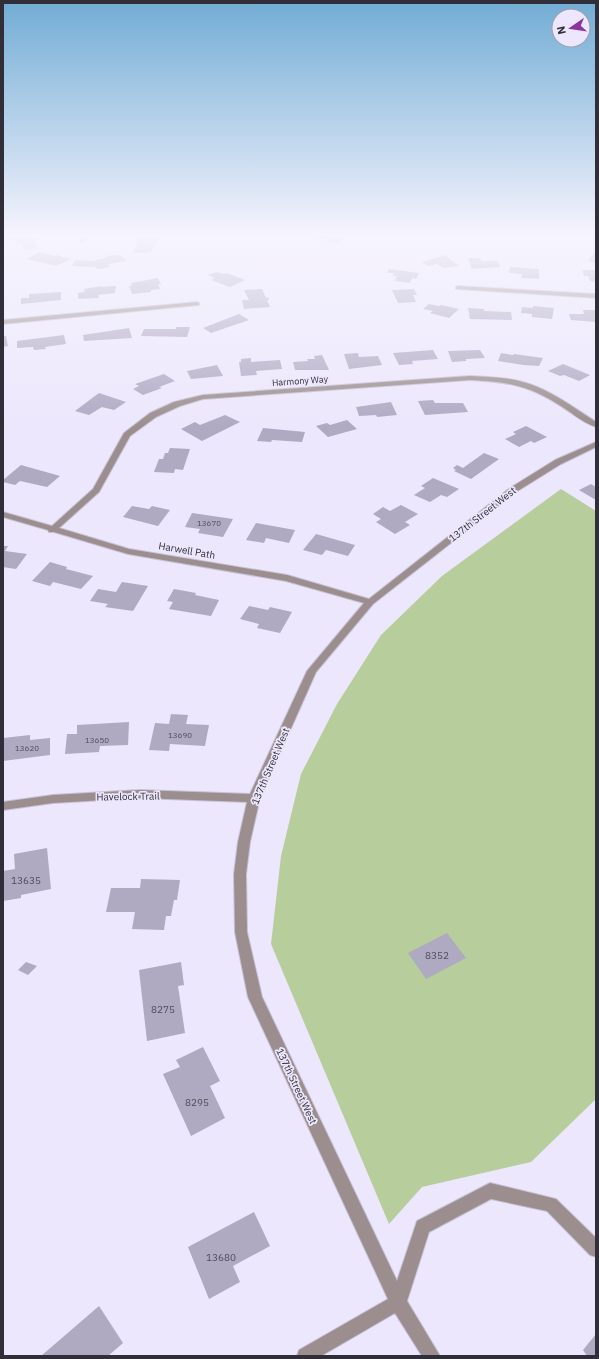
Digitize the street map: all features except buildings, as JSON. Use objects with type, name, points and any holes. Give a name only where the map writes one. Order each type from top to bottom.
[{"type":"street","points":[[3,322],[197,304]]},
{"type":"street","name":"Harmony Way","points":[[52,530],[96,490],[127,435],[153,415],[177,404],[203,397],[470,378],[498,379],[519,383],[539,391],[596,425]]},
{"type":"street","name":"137th Street West","points":[[432,1356],[398,1302],[255,997],[241,932],[240,874],[244,842],[254,798],[312,671],[370,602],[513,490],[558,462],[596,444]]},
{"type":"street","name":"Harwell Path","points":[[3,514],[52,530],[128,551],[287,578],[370,602]]},
{"type":"street","name":"Havelock Trail","points":[[3,806],[53,799],[140,794],[254,798]]},
{"type":"street","points":[[305,1356],[398,1302],[423,1227],[490,1191],[551,1204],[596,1249]]},
{"type":"green space","points":[[561,489],[596,511],[596,1099],[531,1162],[422,1187],[389,1224],[271,944],[281,856],[301,774],[337,704],[381,635],[442,576]]}]
